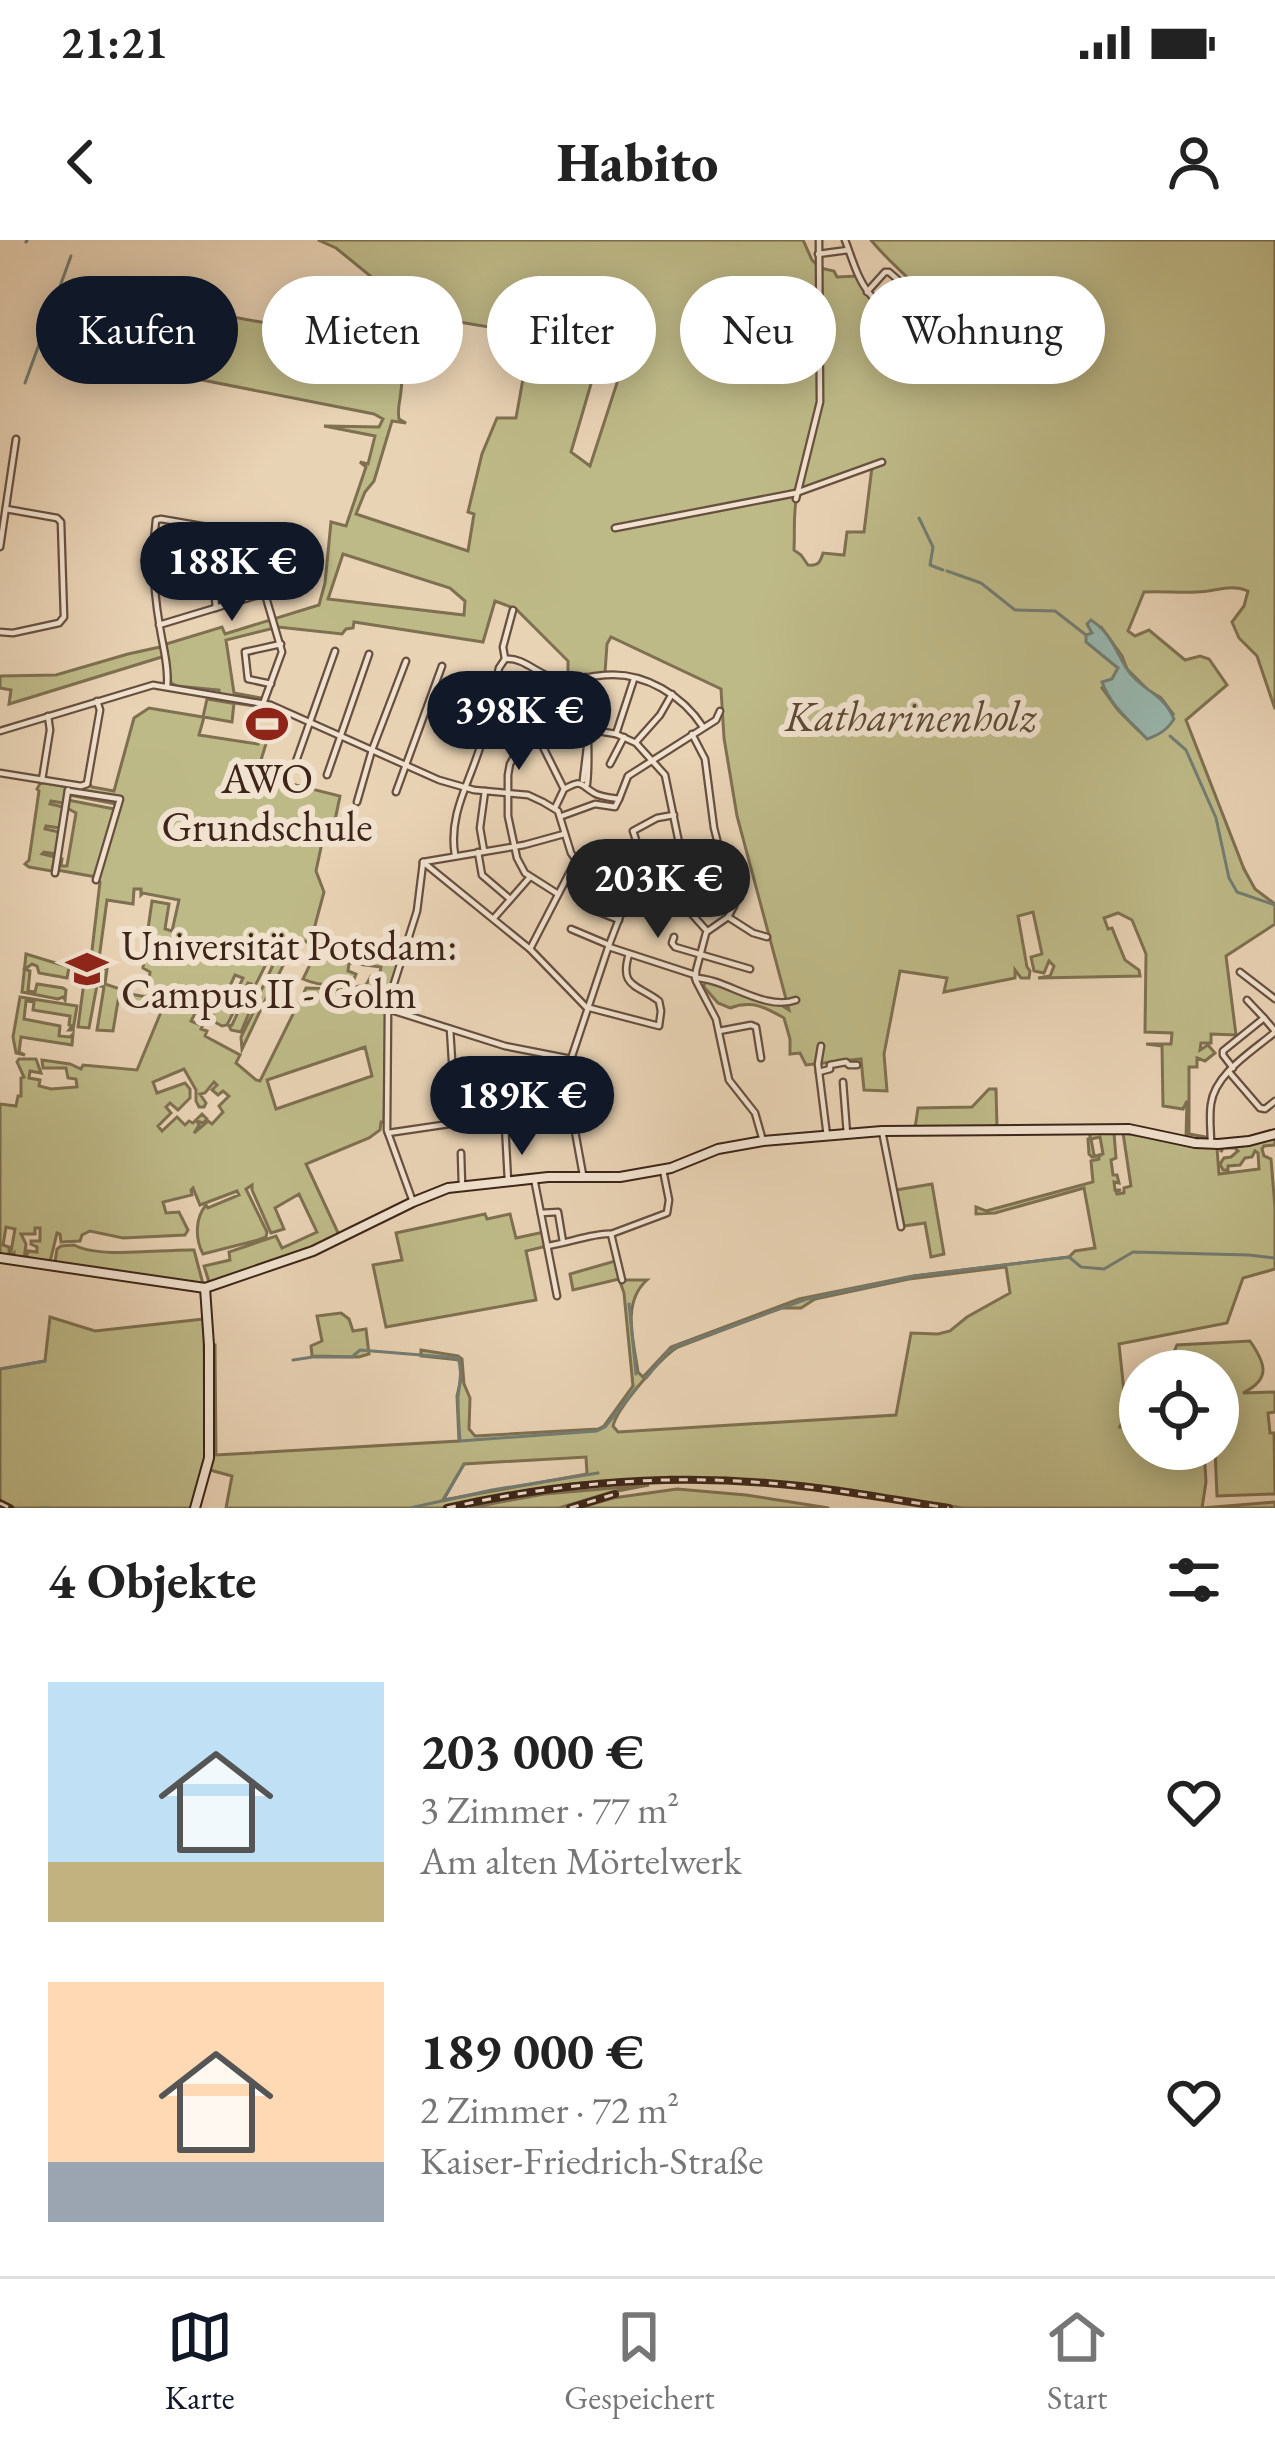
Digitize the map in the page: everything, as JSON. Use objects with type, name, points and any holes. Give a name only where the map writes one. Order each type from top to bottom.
[{"type":"street","points":[[796,496],[820,402],[819,240]]},
{"type":"street","points":[[845,240],[859,261],[855,268],[860,278]]},
{"type":"street","points":[[818,257],[849,252]]},
{"type":"street","points":[[890,272],[967,341],[950,360],[867,292],[890,272]]},
{"type":"street","points":[[0,547],[16,439]]},
{"type":"street","points":[[615,528],[796,496],[882,462]]},
{"type":"street","points":[[0,632],[59,623],[64,617],[60,520],[6,509]]},
{"type":"street","points":[[159,625],[293,582],[295,542],[160,519],[155,523],[154,571],[159,625],[168,674],[167,686]]},
{"type":"street","points":[[213,527],[212,557],[218,561],[218,574],[213,578],[216,608]]},
{"type":"street","points":[[249,563],[263,561],[262,581],[282,652],[263,704]]},
{"type":"street","points":[[455,855],[454,825],[505,659],[502,647],[513,610]]},
{"type":"street","points":[[271,684],[248,680],[244,652],[281,644]]},
{"type":"street","points":[[294,767],[335,650]]},
{"type":"street","points":[[327,775],[369,654]]},
{"type":"street","points":[[505,659],[515,658],[564,680],[613,674],[634,679],[672,694],[704,728]]},
{"type":"street","points":[[357,802],[406,661]]},
{"type":"street","points":[[397,792],[442,666]]},
{"type":"street","points":[[548,676],[529,717],[564,789]]},
{"type":"street","points":[[584,784],[590,760],[586,677]]},
{"type":"street","points":[[616,734],[634,679]]},
{"type":"street","points":[[0,731],[149,686],[263,704],[464,787],[528,795],[555,808],[576,860]]},
{"type":"street","points":[[636,743],[672,694]]},
{"type":"street","points":[[68,788],[88,782],[100,713],[97,701]]},
{"type":"street","points":[[490,704],[529,717]]},
{"type":"street","points":[[560,817],[595,804],[616,807],[628,776],[716,720],[721,711]]},
{"type":"street","points":[[42,780],[48,716]]},
{"type":"street","points":[[558,894],[520,866],[508,816],[508,775],[518,750],[566,728],[586,729],[636,743],[667,780],[684,867],[682,908]]},
{"type":"street","points":[[692,734],[705,759],[714,828],[734,900],[728,917],[707,931]]},
{"type":"street","points":[[610,764],[624,737]]},
{"type":"street","points":[[0,773],[120,800],[96,880]]},
{"type":"street","points":[[564,789],[584,784]]},
{"type":"street","points":[[584,784],[595,794],[619,799]]},
{"type":"street","points":[[55,873],[68,788]]},
{"type":"street","points":[[555,808],[564,789]]},
{"type":"street","points":[[485,791],[480,828],[482,875],[510,899]]},
{"type":"street","points":[[584,1178],[570,1104],[571,1060],[638,866],[633,831],[674,815]]},
{"type":"street","points":[[422,862],[566,834]]},
{"type":"street","points":[[576,860],[596,859],[656,900],[682,908],[707,931]]},
{"type":"street","points":[[530,949],[576,860]]},
{"type":"street","points":[[422,862],[530,949],[587,1007],[658,1026],[658,1001],[628,981],[629,954]]},
{"type":"street","points":[[413,1202],[388,1133],[388,1009],[417,911],[422,862]]},
{"type":"street","points":[[493,920],[530,877]]},
{"type":"street","points":[[586,903],[619,920]]},
{"type":"street","points":[[728,917],[767,937]]},
{"type":"street","points":[[572,929],[738,992],[787,1004],[796,1000]]},
{"type":"street","points":[[707,931],[695,976],[712,1010],[729,1080],[755,1113],[764,1141]]},
{"type":"street","points":[[674,937],[673,945],[750,969]]},
{"type":"street","points":[[403,950],[450,955]]},
{"type":"street","points":[[1240,972],[1275,999]]},
{"type":"street","points":[[1211,1144],[1212,1098],[1220,1081],[1275,1032],[1247,1000]]},
{"type":"street","points":[[388,1009],[505,1046],[571,1060]]},
{"type":"street","points":[[1264,1018],[1222,1053],[1260,1108],[1275,1100]]},
{"type":"street","points":[[718,1031],[756,1027],[761,1058]]},
{"type":"street","points":[[388,1133],[456,1123],[450,1029]]},
{"type":"street","points":[[820,1046],[827,1136]]},
{"type":"street","points":[[819,1072],[846,1062],[857,1065]]},
{"type":"street","points":[[843,1082],[847,1134]]},
{"type":"street","points":[[505,1125],[508,1181]]},
{"type":"street","points":[[0,1258],[205,1288],[313,1251],[441,1190],[535,1178],[620,1177],[663,1170],[718,1149],[764,1141],[882,1131],[1129,1129],[1211,1144],[1275,1134]]},
{"type":"street","points":[[882,1131],[901,1227]]},
{"type":"street","points":[[461,1154],[463,1186]]},
{"type":"street","points":[[547,1246],[611,1234],[667,1213],[663,1170]]},
{"type":"street","points":[[535,1178],[557,1296]]},
{"type":"street","points":[[541,1213],[558,1212],[564,1244]]},
{"type":"street","points":[[611,1234],[622,1280]]},
{"type":"street","points":[[195,1508],[208,1458],[205,1288]]},
{"type":"green space","name":"Katharinenholz","points":[[318,240],[803,240],[820,268],[834,271],[837,277],[860,280],[860,384],[1105,384],[1105,276],[905,276],[871,240],[1275,240],[1275,709],[1257,656],[1239,638],[1232,622],[1248,591],[1144,592],[1128,631],[1135,636],[1149,630],[1185,660],[1209,659],[1227,685],[1186,720],[1244,869],[1255,889],[1275,904],[1275,924],[1226,956],[1236,1035],[1211,1034],[1211,1043],[1201,1043],[1200,1050],[1208,1045],[1215,1053],[1205,1061],[1197,1058],[1197,1067],[1189,1067],[1189,1134],[1206,1137],[1186,1137],[1187,1101],[1183,1109],[1163,1106],[1162,1046],[1146,1044],[1171,1044],[1172,1033],[1145,1032],[1146,954],[1132,920],[1118,913],[1104,918],[1125,960],[1140,976],[1038,978],[1050,976],[1054,966],[1049,961],[1044,973],[1034,971],[1031,957],[1042,954],[1033,912],[1018,916],[1029,978],[1021,978],[1015,970],[1015,978],[944,992],[947,978],[900,971],[884,1054],[887,1091],[864,1090],[861,1059],[806,1065],[800,1053],[790,1054],[784,1018],[771,1011],[718,1003],[704,987],[705,981],[789,1010],[737,816],[721,689],[611,637],[605,673],[568,677],[568,661],[516,609],[495,601],[483,642],[354,622],[342,634],[278,627],[226,640],[234,693],[260,701],[171,683],[166,644],[222,627],[225,634],[319,605],[331,522],[346,526],[366,467],[360,462],[368,464],[375,436],[324,426],[379,427],[383,419],[224,384],[238,384],[238,318],[262,322],[262,384],[402,384],[398,412],[406,423],[392,421],[374,481],[356,514],[468,551],[474,514],[468,512],[482,454],[497,418],[516,418],[522,384],[591,384],[571,452],[590,466],[617,384],[656,384],[656,276],[487,276],[487,327],[463,323],[463,276],[370,276],[336,248]],"holes":[[[872,467],[864,532],[847,532],[844,555],[823,553],[818,563],[808,565],[794,550],[797,493]],[[343,554],[450,588],[465,601],[464,615],[328,599]],[[1101,627],[1127,669],[1173,714],[1138,730],[1118,710],[1102,688],[1118,668],[1098,652],[1091,628]]]},
{"type":"green space","points":[[160,647],[165,656],[9,704],[11,690],[0,688],[0,676],[56,675]]},
{"type":"green space","points":[[207,699],[232,700],[280,710],[234,703],[232,722],[204,717],[199,735],[258,744],[269,734],[254,783],[264,777],[340,796],[334,825],[326,824],[316,871],[324,892],[314,929],[350,948],[399,962],[386,1007],[384,1122],[369,1138],[306,1164],[340,1237],[305,1252],[210,1285],[204,1266],[230,1260],[229,1252],[276,1236],[282,1248],[317,1232],[299,1194],[275,1208],[284,1229],[271,1233],[252,1185],[246,1189],[267,1232],[258,1240],[203,1254],[197,1229],[202,1210],[239,1195],[237,1191],[200,1205],[193,1188],[192,1195],[163,1202],[166,1213],[179,1212],[188,1230],[185,1235],[123,1238],[90,1231],[80,1241],[61,1242],[57,1233],[50,1262],[26,1260],[28,1251],[37,1252],[31,1241],[40,1241],[40,1228],[35,1228],[35,1234],[21,1234],[26,1244],[24,1259],[14,1258],[14,1253],[10,1257],[15,1229],[6,1227],[3,1245],[9,1247],[9,1254],[0,1256],[0,1104],[16,1106],[21,1096],[24,1077],[17,1062],[36,1059],[41,1073],[30,1071],[29,1078],[51,1089],[77,1087],[76,1079],[68,1078],[66,1068],[43,1068],[42,1060],[81,1069],[83,1065],[137,1070],[161,1012],[120,1003],[130,1004],[130,994],[147,997],[150,972],[143,968],[145,951],[165,953],[166,940],[147,936],[152,901],[169,904],[165,929],[172,931],[179,900],[141,895],[141,889],[134,889],[133,904],[107,900],[99,959],[91,959],[100,882],[96,877],[57,870],[59,859],[61,866],[67,866],[76,813],[67,808],[68,800],[114,809],[116,804],[69,795],[118,803],[120,799],[70,788],[89,783],[114,791],[134,718],[149,708],[203,717]],"holes":[[[297,937],[318,948],[303,979],[352,984],[356,974],[348,971],[349,963],[381,967],[379,977],[343,989],[351,995],[348,998],[337,989],[306,988],[304,1002],[298,1004],[260,1081],[256,1080],[236,1063],[240,1055],[205,1036],[207,1031],[201,1029],[208,1013],[204,1011],[198,1024],[191,1021],[207,991],[212,994],[206,1007],[210,1009],[215,998],[219,999],[211,1020],[227,1025],[240,999],[234,997],[228,1009],[221,1005],[235,975],[243,978],[236,993],[242,995],[251,984],[231,1030],[241,1032],[254,1001],[258,1003],[241,1037],[242,1049],[273,984],[266,981],[258,996],[252,992],[267,962],[273,965],[267,978],[275,982]],[[365,1047],[372,1076],[276,1109],[267,1080]],[[184,1069],[199,1107],[206,1103],[200,1094],[214,1082],[217,1085],[212,1090],[229,1096],[212,1124],[208,1121],[194,1133],[197,1121],[207,1119],[202,1114],[185,1125],[177,1117],[162,1131],[158,1126],[171,1113],[166,1107],[170,1103],[178,1110],[190,1098],[190,1089],[185,1083],[157,1093],[153,1082]]]},
{"type":"green space","points":[[41,782],[67,787],[63,803],[50,804],[63,807],[60,828],[45,829],[59,832],[56,854],[42,854],[55,857],[52,871],[25,864]]},
{"type":"green space","points":[[26,954],[69,967],[67,978],[39,973],[32,964],[25,969],[30,971],[28,991],[35,992],[37,984],[63,988],[65,1000],[22,992]]},
{"type":"green space","points":[[100,967],[107,969],[105,984],[120,989],[113,1031],[97,1030],[104,987],[97,985],[89,1028],[78,1027],[84,982],[98,978]]},
{"type":"green space","points":[[20,997],[77,1006],[73,1030],[69,1030],[70,1016],[33,1010],[34,1002],[26,1001],[24,1019],[60,1026],[59,1036],[73,1034],[72,1045],[21,1037],[19,1052],[25,1055],[16,1053],[13,1037]]},
{"type":"green space","points":[[989,1089],[996,1089],[997,1127],[915,1128],[918,1108],[972,1107]]},
{"type":"green space","points":[[1090,1133],[1114,1133],[1116,1158],[1111,1160],[1119,1183],[1114,1182],[1115,1190],[1121,1190],[1117,1194],[1131,1186],[1123,1133],[1217,1148],[1219,1174],[1259,1169],[1255,1151],[1240,1165],[1223,1170],[1224,1158],[1238,1151],[1223,1148],[1221,1152],[1221,1148],[1275,1138],[1275,1145],[1262,1149],[1271,1159],[1275,1269],[1243,1278],[1227,1323],[1119,1344],[1119,1470],[1205,1470],[1202,1508],[963,1508],[804,1484],[672,1477],[570,1484],[441,1508],[226,1508],[232,1476],[210,1470],[210,1345],[215,1345],[216,1455],[459,1441],[460,1360],[421,1356],[421,1350],[462,1359],[470,1398],[469,1429],[475,1436],[598,1429],[633,1386],[624,1293],[619,1279],[573,1290],[570,1274],[615,1261],[621,1280],[647,1280],[632,1311],[638,1372],[643,1377],[671,1347],[799,1299],[913,1276],[1069,1257],[1075,1251],[1095,1248],[1084,1188],[976,1214],[976,1207],[986,1211],[1093,1182],[1091,1161],[1103,1154],[1100,1137],[1091,1139],[1097,1156],[1089,1154]],"holes":[[[1006,1267],[1010,1293],[950,1331],[911,1333],[896,1415],[618,1432],[613,1426],[622,1407],[678,1347],[781,1308],[801,1308],[815,1299],[909,1279]],[[586,1457],[587,1474],[443,1500],[464,1464]]]},
{"type":"green space","points":[[932,1184],[944,1254],[931,1257],[925,1223],[904,1226],[896,1190]]},
{"type":"green space","points":[[485,1214],[487,1219],[510,1214],[516,1238],[544,1232],[547,1246],[526,1251],[536,1300],[386,1327],[373,1265],[402,1260],[396,1233]]},
{"type":"green space","points":[[74,1245],[115,1252],[194,1250],[203,1284],[55,1262],[57,1249]]},
{"type":"green space","points":[[341,1313],[353,1331],[366,1329],[369,1354],[312,1356],[311,1346],[322,1341],[317,1316]]},
{"type":"green space","points":[[50,1317],[95,1331],[204,1319],[205,1456],[194,1508],[15,1508],[0,1501],[0,1369],[45,1361]]},
{"type":"green space","points":[[1250,1341],[1263,1370],[1258,1382],[1243,1393],[1275,1392],[1275,1412],[1268,1413],[1270,1433],[1274,1433],[1275,1494],[1217,1496],[1216,1470],[1239,1470],[1239,1350],[1175,1350],[1177,1345]]},
{"type":"green space","points":[[649,1485],[559,1508],[469,1508],[544,1494]]},
{"type":"green space","points":[[677,1489],[746,1495],[829,1508],[579,1508]]},
{"type":"green space","points":[[1275,1502],[1275,1508],[1202,1508]]},
{"type":"water","points":[[1091,620],[1108,636],[1133,676],[1169,710],[1174,719],[1159,734],[1147,739],[1110,698],[1102,682],[1112,679],[1118,668],[1086,642],[1086,635],[1092,633],[1087,624]]},
{"type":"waterway","points":[[25,383],[71,256]]},
{"type":"waterway","points":[[919,518],[933,547],[930,565],[943,570]]},
{"type":"waterway","points":[[947,571],[981,583],[1015,610],[1055,611],[1086,635]]},
{"type":"waterway","points":[[1170,736],[1186,750],[1216,818],[1229,878],[1237,892],[1275,905]]},
{"type":"waterway","points":[[646,1378],[677,1346],[807,1299],[915,1276],[1069,1257],[1081,1267],[1104,1269],[1133,1252],[1275,1258]]},
{"type":"waterway","points":[[629,1304],[636,1374]]},
{"type":"waterway","points":[[293,1360],[352,1357],[360,1350],[458,1358],[460,1441],[597,1431],[637,1387]]},
{"type":"waterway","points":[[0,1369],[45,1361]]},
{"type":"waterway","points":[[444,1499],[464,1464]]},
{"type":"waterway","points":[[410,1508],[598,1473]]},
{"type":"waterway","points":[[42,1508],[49,1508]]},
{"type":"railway","points":[[447,1508],[566,1487],[686,1480],[790,1485],[949,1508]]},
{"type":"railway","points":[[570,1508],[615,1494]]},
{"type":"railway","points":[[0,1503],[10,1508]]},
{"type":"place","name":"AWO Grundschule","points":[[267,724]]},
{"type":"place","name":"Universität Potsdam: Campus II - Golm","points":[[87,969]]}]
